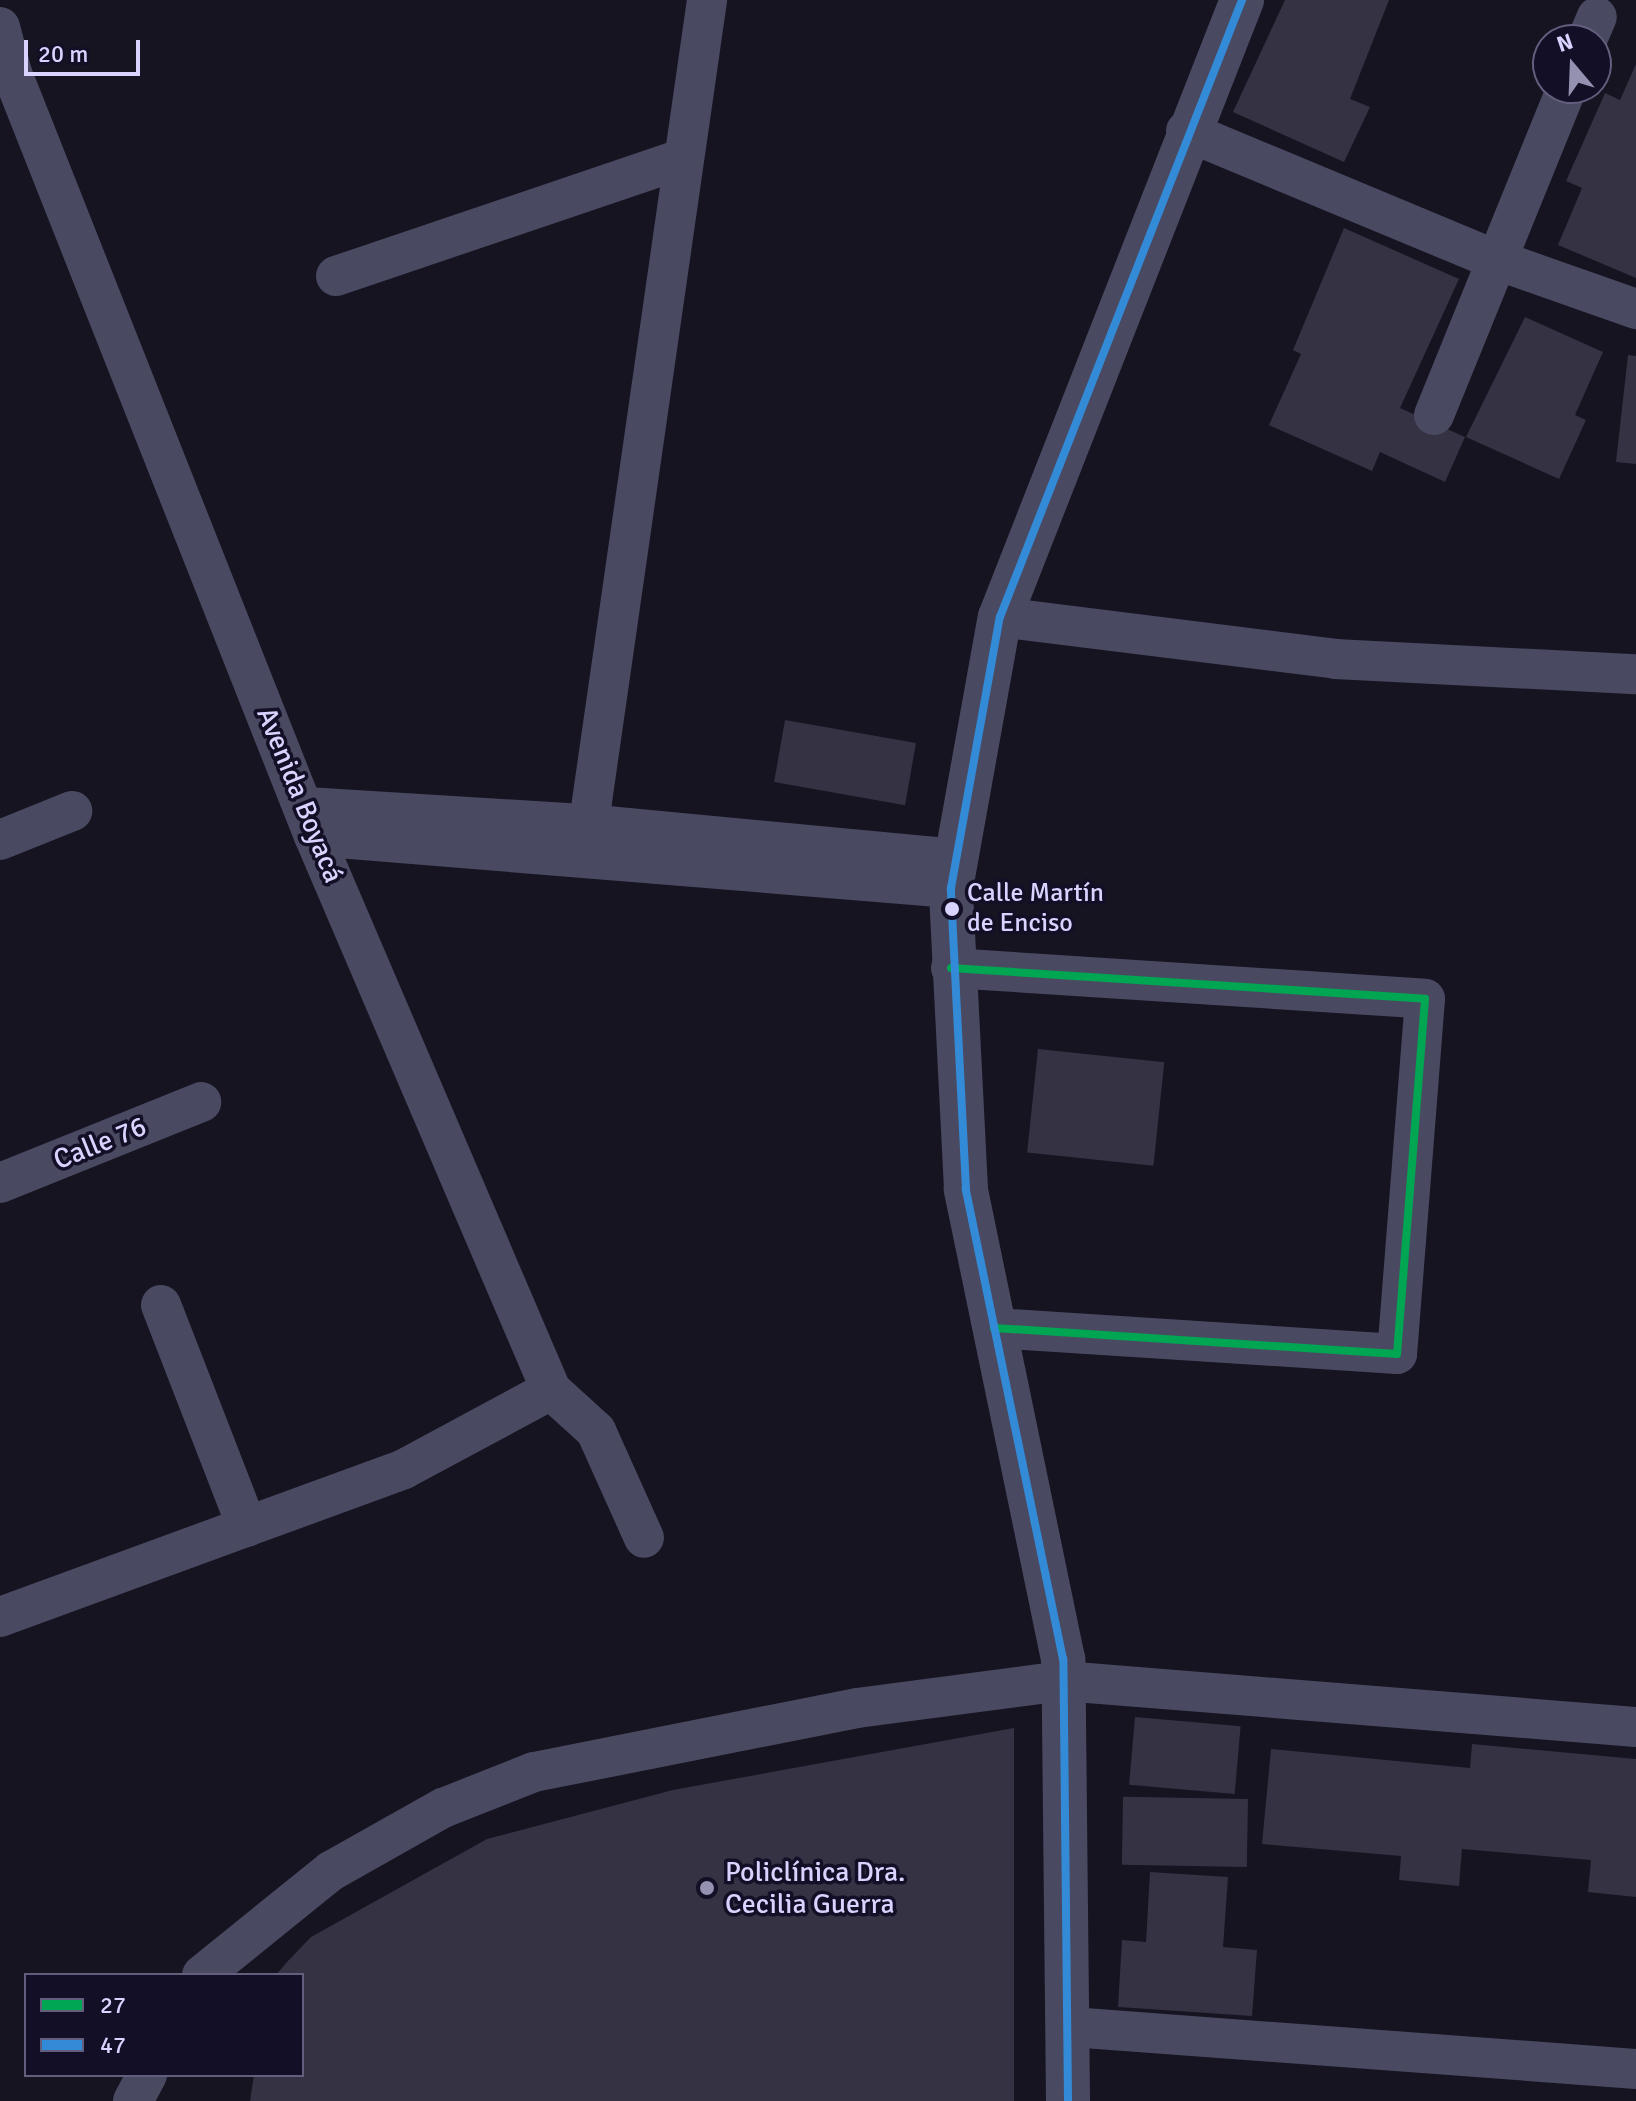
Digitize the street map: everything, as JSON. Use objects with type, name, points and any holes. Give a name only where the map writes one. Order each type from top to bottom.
[{"type":"street","points":[[585,841],[681,159],[707,0]]},
{"type":"street","points":[[1068,2101],[1071,2027],[1063,1681],[966,1189],[951,968],[954,874],[1000,617],[1186,131],[1242,0]]},
{"type":"street","name":"Avenida Boyacá","points":[[0,27],[12,73],[310,821],[551,1390],[596,1431],[644,1538]]},
{"type":"street","points":[[1434,415],[1494,259],[1560,104]]},
{"type":"street","points":[[1186,131],[1494,259],[1636,309]]},
{"type":"street","points":[[336,276],[681,159]]},
{"type":"street","points":[[1000,617],[1335,659],[1636,674]]},
{"type":"street","points":[[0,840],[72,811]]},
{"type":"street","points":[[310,821],[585,841],[954,874]]},
{"type":"street","points":[[951,968],[1425,999],[1397,1354],[994,1328]]},
{"type":"street","name":"Calle 76","points":[[0,1183],[201,1102]]},
{"type":"street","points":[[161,1305],[247,1527]]},
{"type":"street","points":[[0,1617],[404,1469],[551,1390]]},
{"type":"street","points":[[204,1973],[331,1871],[443,1808],[534,1772],[857,1708],[1063,1681],[1636,1727]]},
{"type":"street","points":[[1071,2027],[1636,2069]]},
{"type":"street","points":[[133,2101],[146,2077]]},
{"type":"building","points":[[1285,0],[1389,0],[1350,99],[1370,107],[1344,162],[1233,112]]},
{"type":"building","points":[[1636,64],[1636,278],[1558,245],[1582,188],[1566,181],[1600,104],[1612,104],[1612,96],[1620,100]]},
{"type":"building","points":[[1344,228],[1459,279],[1400,408],[1465,437],[1445,482],[1380,452],[1372,471],[1269,425],[1301,354],[1293,350]]},
{"type":"building","points":[[1525,317],[1603,352],[1575,415],[1586,420],[1559,479],[1466,437]]},
{"type":"building","points":[[1628,355],[1636,356],[1636,464],[1616,462]]},
{"type":"building","points":[[785,720],[916,743],[905,805],[774,782]]},
{"type":"building","points":[[1038,1049],[1164,1062],[1153,1166],[1027,1152]]},
{"type":"building","points":[[1135,1717],[1241,1726],[1235,1794],[1129,1785]]},
{"type":"building","name":"Policlínica Dra. Cecilia Guerra","points":[[1014,1728],[1014,2101],[250,2101],[254,2077],[304,2077],[304,1973],[278,1973],[311,1937],[487,1839],[673,1790]]},
{"type":"building","points":[[1472,1744],[1636,1759],[1636,1897],[1588,1892],[1591,1860],[1462,1849],[1459,1886],[1399,1880],[1401,1856],[1262,1844],[1271,1749],[1470,1768]]},
{"type":"building","points":[[1123,1797],[1248,1799],[1247,1867],[1122,1865]]},
{"type":"building","points":[[1150,1872],[1228,1877],[1223,1947],[1257,1950],[1252,2016],[1118,2007],[1122,1940],[1146,1942]]},
{"type":"transit line","name":"47","points":[[1068,2101],[1063,1659],[966,1189],[951,888],[1000,617],[1242,0]]},
{"type":"transit line","name":"27","points":[[951,968],[1425,999],[1397,1354],[994,1328]]},
{"type":"place","name":"Calle Martín de Enciso","points":[[952,909]]},
{"type":"place","name":"Policlínica Dra. Cecilia Guerra","points":[[707,1888]]}]
